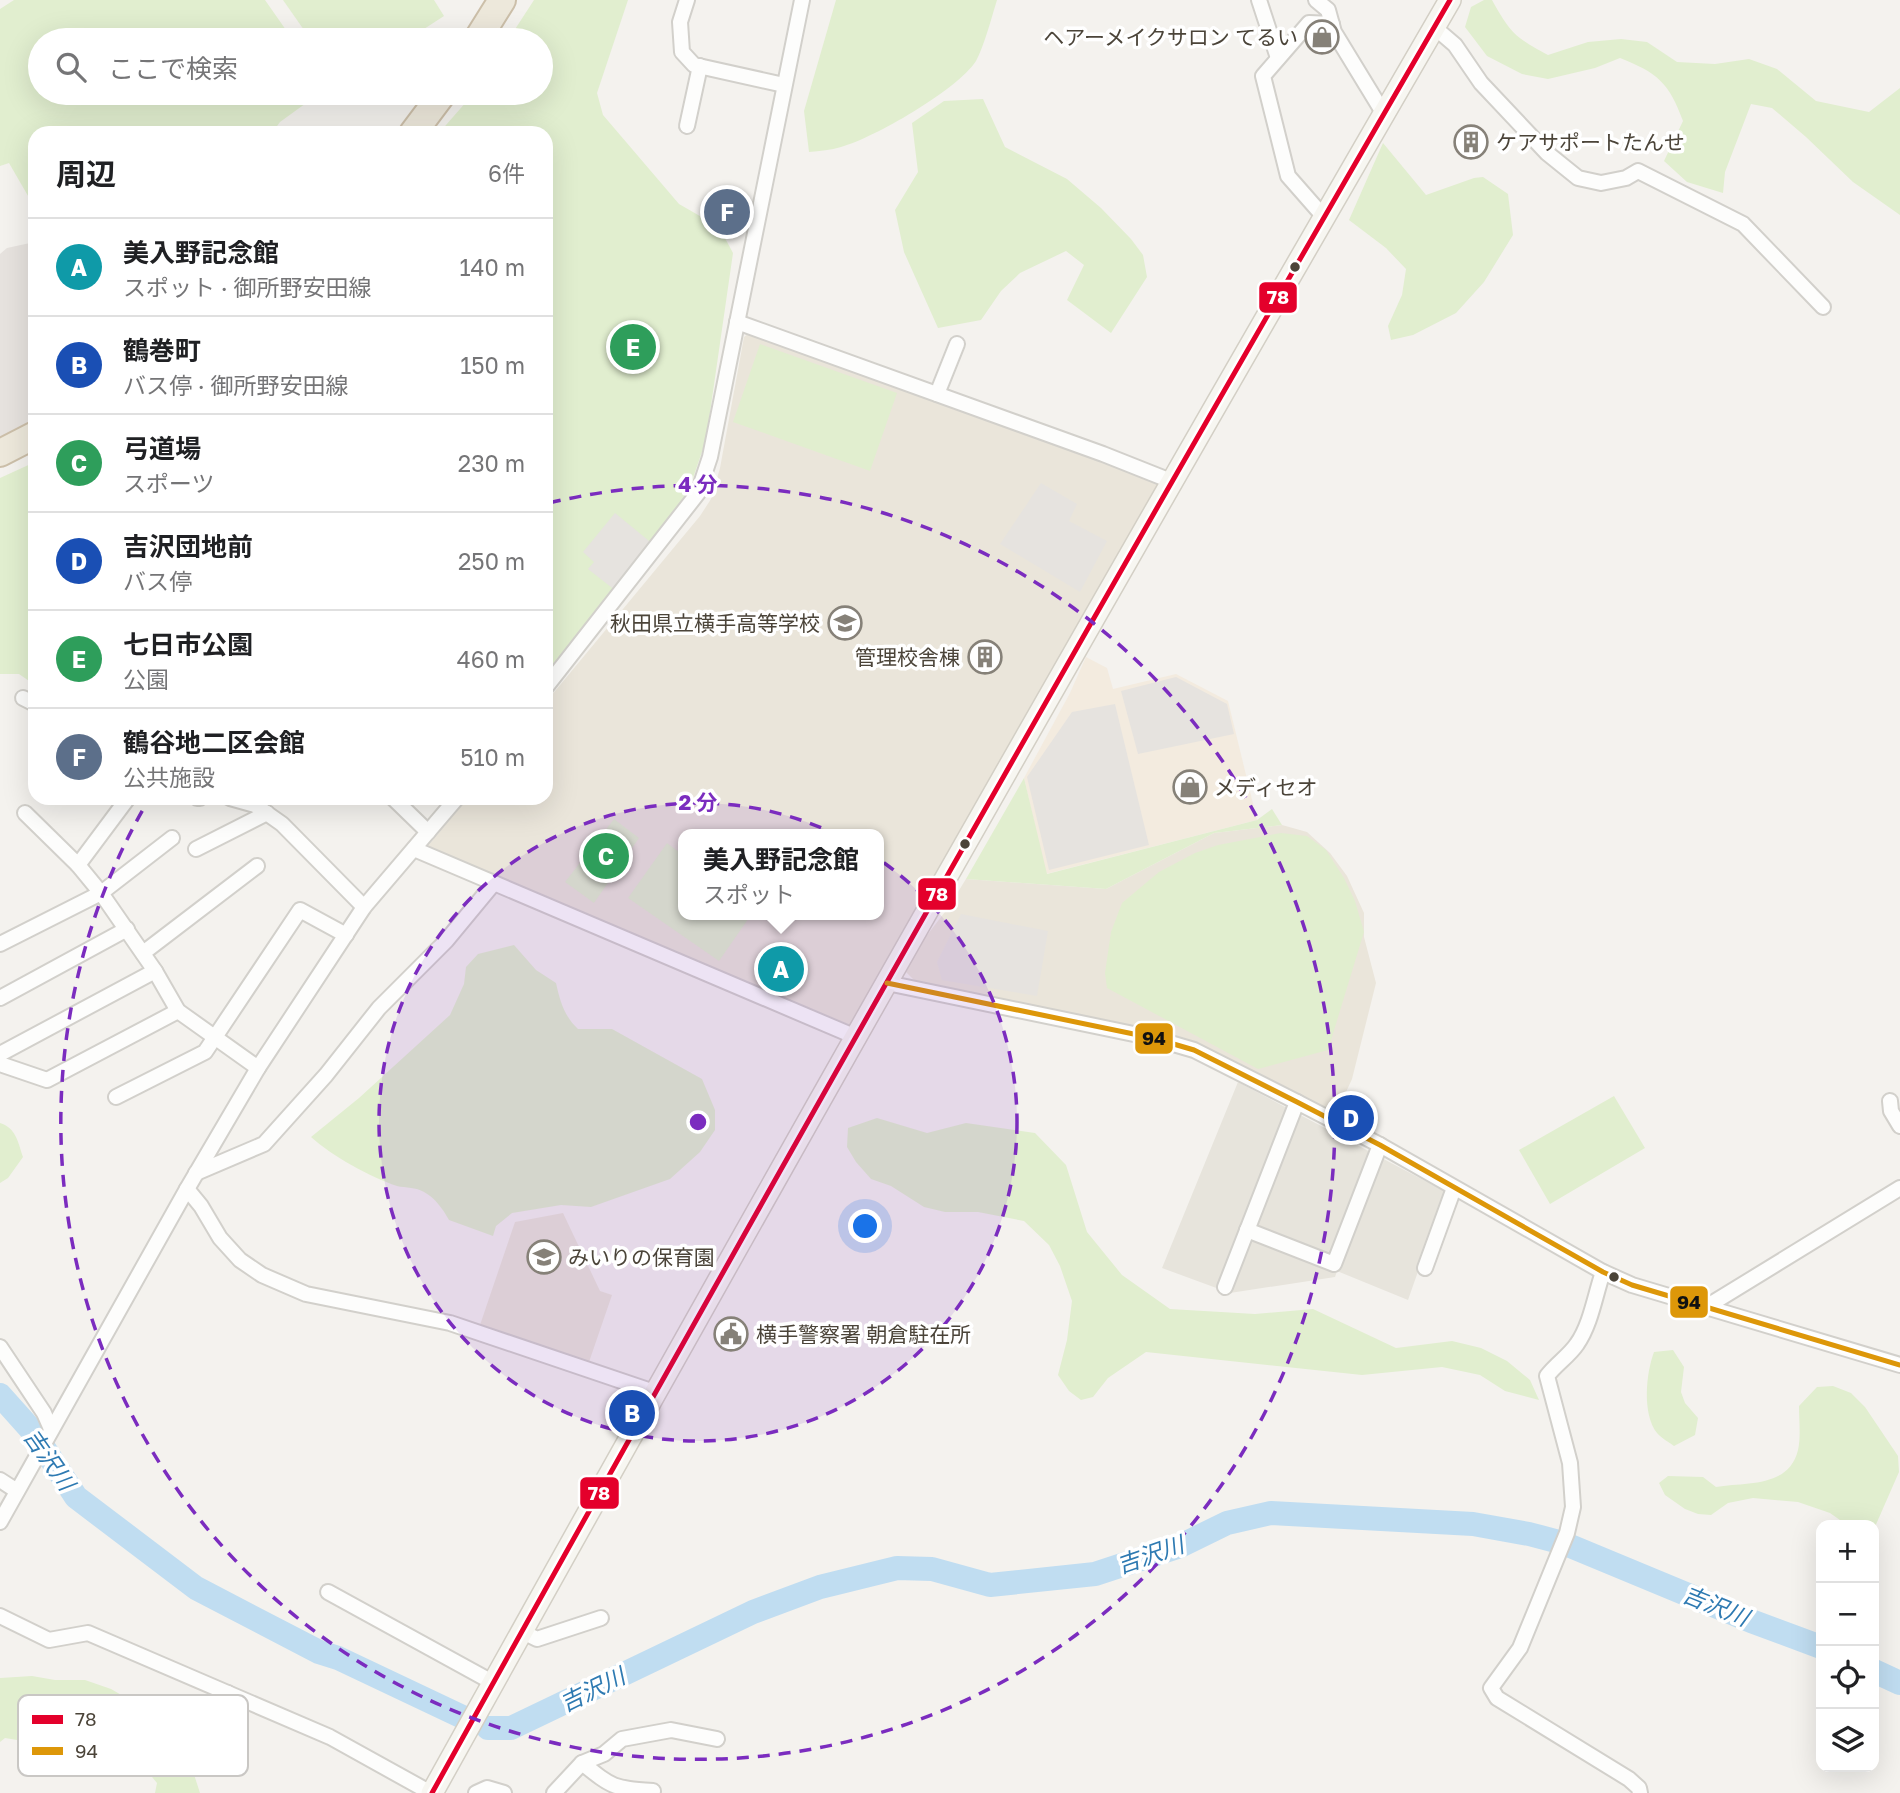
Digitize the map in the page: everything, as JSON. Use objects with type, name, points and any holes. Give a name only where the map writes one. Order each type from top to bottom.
[{"type":"highway","points":[[484,28],[502,0]]},
{"type":"highway","points":[[418,126],[434,105]]},
{"type":"highway","points":[[0,453],[28,439]]},
{"type":"main road","points":[[431,1793],[654,1392],[1171,481],[1450,0]]},
{"type":"street","points":[[687,0],[680,22],[682,52],[694,65],[784,85]]},
{"type":"street","points":[[553,678],[698,493],[710,457],[802,0]]},
{"type":"street","points":[[1259,0],[1278,58]]},
{"type":"street","points":[[1316,0],[1328,10],[1334,32],[1384,114]]},
{"type":"street","points":[[1324,217],[1288,176],[1264,76],[1309,23],[1332,24]]},
{"type":"street","points":[[1434,27],[1455,45],[1481,83],[1547,153],[1578,178],[1601,183],[1626,178],[1638,172],[1743,224],[1823,307]]},
{"type":"street","points":[[687,126],[700,66]]},
{"type":"street","points":[[737,321],[1171,481]]},
{"type":"street","points":[[937,394],[957,344]]},
{"type":"street","points":[[78,865],[123,805]]},
{"type":"street","points":[[255,805],[282,824],[364,907]]},
{"type":"street","points":[[400,805],[428,832]]},
{"type":"street","points":[[0,1522],[258,1068],[364,907],[451,805]]},
{"type":"street","points":[[25,813],[78,865],[101,893],[155,971],[178,1011],[258,1068]]},
{"type":"street","points":[[196,849],[267,813]]},
{"type":"street","points":[[0,944],[101,893],[172,838]]},
{"type":"street","points":[[414,849],[856,1037]]},
{"type":"street","points":[[143,953],[257,866]]},
{"type":"street","points":[[196,1173],[264,1144],[326,1074],[379,1008],[446,941],[494,883]]},
{"type":"street","points":[[116,1097],[205,1052],[300,910],[346,935]]},
{"type":"street","points":[[0,999],[127,929]]},
{"type":"street","points":[[0,1054],[155,971]]},
{"type":"street","points":[[887,983],[1153,1038],[1194,1050],[1380,1146],[1603,1272],[1632,1285],[1900,1365]]},
{"type":"street","points":[[0,1064],[47,1080],[178,1011]]},
{"type":"street","points":[[1890,1101],[1891,1111],[1900,1126]]},
{"type":"street","points":[[1225,1287],[1297,1102]]},
{"type":"street","points":[[1247,1230],[1334,1264],[1380,1146]]},
{"type":"street","points":[[1424,1268],[1454,1188]]},
{"type":"street","points":[[1706,1307],[1900,1188]]},
{"type":"street","points":[[187,1189],[201,1206],[220,1238],[240,1261],[262,1275],[306,1294],[450,1323],[654,1392]]},
{"type":"street","points":[[1603,1272],[1576,1346],[1555,1364],[1547,1376],[1560,1421],[1572,1483],[1573,1507],[1567,1534],[1520,1648],[1491,1688],[1497,1698],[1629,1779],[1639,1788],[1640,1793]]},
{"type":"street","points":[[0,1346],[44,1413],[51,1429]]},
{"type":"street","points":[[0,1480],[17,1491]]},
{"type":"street","points":[[328,1592],[492,1682]]},
{"type":"street","points":[[0,1616],[49,1640],[88,1633],[233,1695]]},
{"type":"street","points":[[521,1631],[537,1639],[601,1618]]},
{"type":"street","points":[[248,1702],[330,1737],[431,1793]]},
{"type":"street","points":[[554,1793],[582,1763],[604,1754],[622,1739],[671,1730],[717,1739]]},
{"type":"street","points":[[582,1763],[609,1785],[653,1791]]},
{"type":"street","points":[[477,1793],[487,1788],[504,1793]]},
{"type":"shaded area","points":[[28,243],[28,423],[0,437],[0,254],[7,248]]},
{"type":"shaded area","name":"秋田県立横手高等学校","points":[[749,333],[1159,482],[852,1026],[427,847],[462,805],[553,805],[553,694],[700,516],[711,499],[720,468],[744,337]]},
{"type":"shaded area","points":[[1041,483],[1077,504],[1069,521],[1107,541],[1080,592],[1000,544]]},
{"type":"shaded area","points":[[615,513],[654,545],[616,591],[588,569],[594,562],[583,552]]},
{"type":"shaded area","points":[[1086,657],[1107,668],[1113,689],[1176,674],[1228,701],[1257,820],[1046,874],[1024,778],[1070,693]]},
{"type":"shaded area","points":[[1176,677],[1227,704],[1234,734],[1138,754],[1121,691]]},
{"type":"shaded area","points":[[1115,704],[1149,845],[1049,870],[1027,777],[1072,712]]},
{"type":"shaded area","points":[[1282,825],[1307,832],[1330,853],[1347,876],[1364,913],[1364,937],[1376,983],[1352,1079],[1336,1114],[1199,1045],[1161,1031],[917,983],[906,972],[921,943],[966,879],[1106,889],[1214,833]]},
{"type":"shaded area","points":[[961,914],[1048,931],[1037,996],[942,980],[937,962]]},
{"type":"shaded area","points":[[1238,1082],[1446,1192],[1408,1300],[1337,1271],[1335,1277],[1230,1293],[1162,1268]]},
{"type":"shaded area","name":"みいりの保育園","points":[[563,1213],[600,1291],[612,1295],[589,1362],[480,1325],[515,1222]]},
{"type":"green space","points":[[14,0],[265,0],[285,28],[28,28],[28,105],[303,105],[277,126],[28,126],[28,196],[9,163],[0,166],[0,9]]},
{"type":"green space","points":[[283,0],[434,0],[444,16],[426,28],[303,28]]},
{"type":"green space","points":[[534,0],[628,0],[597,93],[603,115],[679,204],[719,227],[733,253],[706,440],[689,490],[671,519],[553,671],[553,126],[445,126],[464,105],[553,105],[553,28],[516,28]]},
{"type":"green space","points":[[836,0],[997,0],[976,61],[952,85],[914,112],[873,134],[841,147],[809,152],[804,111]]},
{"type":"green space","points":[[1484,0],[1492,0],[1515,34],[1548,55],[1588,42],[1621,39],[1647,42],[1677,62],[1715,64],[1749,59],[1777,69],[1816,101],[1869,112],[1900,88],[1900,215],[1853,182],[1772,108],[1751,104],[1725,172],[1723,193],[1687,182],[1664,161],[1683,121],[1673,97],[1660,81],[1644,69],[1620,58],[1595,68],[1548,79],[1522,74],[1487,56],[1465,27],[1471,7]]},
{"type":"green space","points":[[983,99],[1005,147],[1067,179],[1101,208],[1143,255],[1147,277],[1111,333],[1067,300],[1084,265],[1066,251],[1020,273],[1001,291],[981,320],[938,328],[904,252],[895,210],[918,172],[912,123],[944,101]]},
{"type":"green space","points":[[1383,143],[1426,195],[1483,177],[1508,194],[1513,235],[1484,282],[1456,313],[1413,335],[1391,340],[1388,326],[1402,295],[1406,269],[1386,248],[1349,220]]},
{"type":"green space","points":[[760,344],[897,393],[870,471],[733,422]]},
{"type":"green space","points":[[28,465],[28,680],[19,674],[0,674],[0,478]]},
{"type":"green space","points":[[1024,778],[1047,874],[1257,820],[1272,809],[1282,825],[1214,833],[1106,889],[966,879]]},
{"type":"green space","points":[[614,819],[639,838],[594,903],[565,882]]},
{"type":"green space","points":[[1281,833],[1307,836],[1326,850],[1355,901],[1364,932],[1328,1050],[1258,1069],[1107,988],[1105,973],[1111,932],[1122,903],[1159,872],[1195,853],[1218,845]]},
{"type":"green space","points":[[667,843],[678,851],[678,920],[748,920],[719,961],[628,898]]},
{"type":"green space","points":[[514,945],[536,970],[556,983],[563,1008],[578,1029],[612,1029],[702,1079],[715,1110],[715,1130],[700,1152],[670,1179],[591,1207],[561,1205],[512,1213],[496,1226],[493,1236],[449,1220],[432,1197],[424,1192],[397,1186],[363,1172],[311,1137],[359,1098],[450,1015],[464,984],[466,967],[478,954]]},
{"type":"green space","points":[[1614,1096],[1645,1148],[1550,1204],[1519,1150]]},
{"type":"green space","points":[[877,1118],[927,1133],[966,1123],[1035,1133],[1066,1165],[1087,1232],[1122,1275],[1170,1309],[1255,1314],[1313,1309],[1396,1348],[1452,1341],[1481,1348],[1507,1361],[1530,1380],[1539,1400],[1505,1391],[1480,1375],[1442,1367],[1362,1375],[1146,1352],[1108,1378],[1093,1397],[1081,1400],[1069,1391],[1058,1375],[1067,1340],[1072,1301],[1060,1266],[1049,1245],[1024,1221],[978,1212],[945,1212],[924,1207],[891,1186],[871,1179],[847,1147],[848,1128]]},
{"type":"green space","points":[[0,1123],[13,1132],[23,1157],[8,1178],[0,1183]]},
{"type":"green space","points":[[1673,1350],[1684,1367],[1681,1392],[1685,1403],[1698,1418],[1695,1435],[1674,1446],[1659,1435],[1652,1425],[1647,1405],[1649,1371],[1654,1352]]},
{"type":"green space","points":[[1833,1386],[1851,1393],[1865,1407],[1898,1456],[1899,1472],[1878,1520],[1840,1520],[1830,1513],[1798,1502],[1753,1498],[1728,1503],[1711,1515],[1698,1514],[1685,1509],[1665,1495],[1659,1483],[1668,1476],[1703,1477],[1716,1487],[1765,1481],[1786,1471],[1798,1450],[1799,1406],[1817,1387]]},
{"type":"green space","points":[[32,1676],[55,1680],[85,1680],[121,1695],[18,1695],[18,1741],[5,1738],[0,1742],[0,1678]]},
{"type":"green space","points":[[151,1776],[194,1776],[200,1793],[155,1793],[157,1783]]},
{"type":"waterway","name":"吉沢川","points":[[0,1395],[34,1433],[76,1497],[196,1588],[319,1652],[338,1658],[471,1721]]},
{"type":"waterway","name":"吉沢川","points":[[488,1728],[511,1728],[753,1612],[820,1587],[897,1568],[932,1569],[990,1585],[1095,1574],[1180,1546],[1227,1523],[1271,1513],[1473,1524],[1529,1534],[1563,1543],[1818,1646]]},
{"type":"waterway","name":"吉沢川","points":[[1879,1673],[1900,1683]]},
{"type":"transit line","name":"78","points":[[432,1793],[937,894],[1450,0]]},
{"type":"transit line","name":"94","points":[[887,983],[1153,1038],[1194,1050],[1380,1145],[1603,1272],[1632,1285],[1900,1365]]},
{"type":"place","name":"ヘアーメイクサロン てるい","points":[[1322,37]]},
{"type":"place","name":"ケアサポートたんせ","points":[[1471,142]]},
{"type":"place","name":"鶴谷地二区会館","points":[[727,212]]},
{"type":"place","name":"七日市公園","points":[[633,347]]},
{"type":"place","name":"秋田県立横手高等学校","points":[[845,623]]},
{"type":"place","name":"管理校舎棟","points":[[985,657]]},
{"type":"place","name":"メディセオ","points":[[1190,787]]},
{"type":"place","name":"弓道場","points":[[606,856]]},
{"type":"place","name":"美入野記念館","points":[[781,969]]},
{"type":"place","name":"吉沢団地前","points":[[1351,1118]]},
{"type":"place","name":"みいりの保育園","points":[[544,1257]]},
{"type":"place","name":"横手警察署 朝倉駐在所","points":[[731,1334]]},
{"type":"place","name":"鶴巻町","points":[[632,1413]]}]
